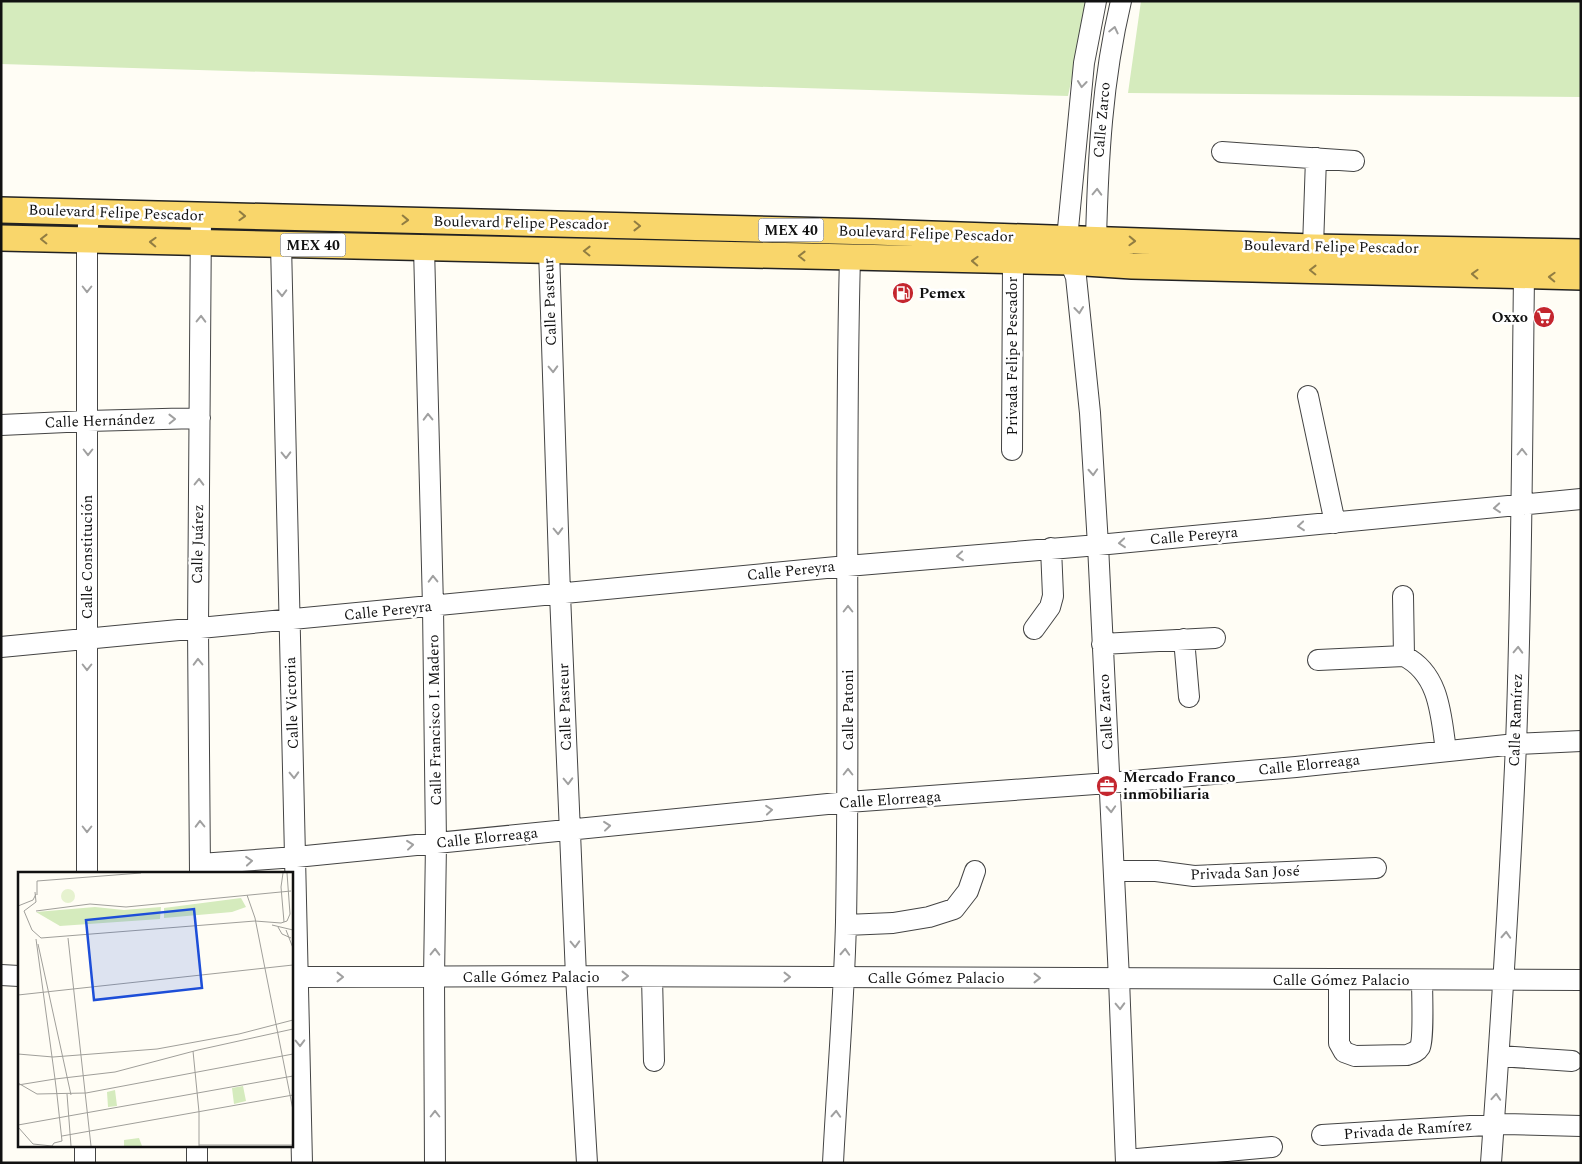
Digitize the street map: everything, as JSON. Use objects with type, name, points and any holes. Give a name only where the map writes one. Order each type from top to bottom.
[{"type":"main road","name":"Boulevard Felipe Pescador","points":[[1,210],[925,234],[1068,251],[1132,266],[1581,277]]},
{"type":"main road","points":[[424,247],[434,233],[492,222]]},
{"type":"main road","points":[[850,258],[856,245],[874,232]]},
{"type":"main road","points":[[925,234],[942,242],[945,260]]},
{"type":"main road","name":"Boulevard Felipe Pescador","points":[[1,238],[1013,262],[1068,251],[1096,240],[1313,247],[1581,252]]},
{"type":"main road","points":[[1524,276],[1527,262],[1540,251]]},
{"type":"street","name":"Calle Zarco","points":[[1096,1],[1084,63],[1068,251],[1076,278],[1089,403],[1114,871],[1126,1162]]},
{"type":"street","name":"Calle Zarco","points":[[1096,240],[1099,144],[1104,93],[1111,43],[1121,1]]},
{"type":"street","points":[[1222,152],[1354,161]]},
{"type":"street","points":[[1313,247],[1316,158]]},
{"type":"street","name":"Calle Constitución","points":[[86,872],[87,240],[89,212]]},
{"type":"street","name":"Calle Juárez","points":[[200,869],[198,630],[202,215]]},
{"type":"street","name":"Calle Victoria","points":[[282,244],[289,620],[296,857],[295,977],[302,1163]]},
{"type":"street","name":"Calle Francisco I. Madero","points":[[424,247],[433,607],[436,843],[434,978],[435,1163]]},
{"type":"street","name":"Calle Pasteur","points":[[549,250],[560,594],[576,976],[587,1163]]},
{"type":"street","name":"Calle Patoni","points":[[833,1163],[846,925],[850,258]]},
{"type":"street","name":"Privada Felipe Pescador","points":[[1012,450],[1013,262]]},
{"type":"street","name":"Calle Ramírez","points":[[1490,1163],[1499,1056],[1516,744],[1522,505],[1524,276]]},
{"type":"street","points":[[1308,396],[1335,523]]},
{"type":"street","name":"Calle Hernández","points":[[1,425],[200,418]]},
{"type":"street","name":"Calle Pereyra","points":[[1,647],[198,630],[847,566],[1098,545],[1581,499]]},
{"type":"street","points":[[1034,629],[1050,607],[1053,596],[1051,548]]},
{"type":"street","points":[[1403,596],[1404,656]]},
{"type":"street","points":[[1102,644],[1215,638]]},
{"type":"street","points":[[1184,639],[1189,697]]},
{"type":"street","points":[[1318,660],[1404,656],[1413,660],[1423,670],[1434,688],[1440,708],[1446,751]]},
{"type":"street","name":"Calle Elorreaga","points":[[200,869],[296,857],[848,802],[1109,783],[1296,767],[1516,744],[1581,741]]},
{"type":"street","name":"Privada San José","points":[[1114,871],[1156,871],[1194,876],[1376,868]]},
{"type":"street","points":[[846,925],[893,923],[929,917],[954,908],[968,891],[975,871]]},
{"type":"street","points":[[1,976],[18,976]]},
{"type":"street","name":"Calle Gómez Palacio","points":[[295,977],[576,976],[1581,980]]},
{"type":"street","points":[[652,977],[654,1061]]},
{"type":"street","points":[[1339,980],[1339,1043],[1344,1052],[1355,1056],[1408,1055],[1418,1050],[1422,1039],[1422,980]]},
{"type":"street","points":[[1499,1056],[1572,1062]]},
{"type":"street","name":"Privada de Ramírez","points":[[1322,1135],[1494,1124],[1581,1126]]},
{"type":"street","points":[[85,1146],[85,1163]]},
{"type":"street","points":[[197,1146],[197,1163]]},
{"type":"street","points":[[1126,1162],[1272,1147]]},
{"type":"green space","points":[[1,1],[1088,1],[1068,96],[1,64]]},
{"type":"green space","points":[[1141,1],[1581,1],[1581,97],[1128,93]]},
{"type":"place","name":"Pemex","points":[[903,293]]},
{"type":"place","name":"Oxxo","points":[[1544,317]]},
{"type":"place","name":"Mercado Franco inmobiliaria","points":[[1107,786]]}]
